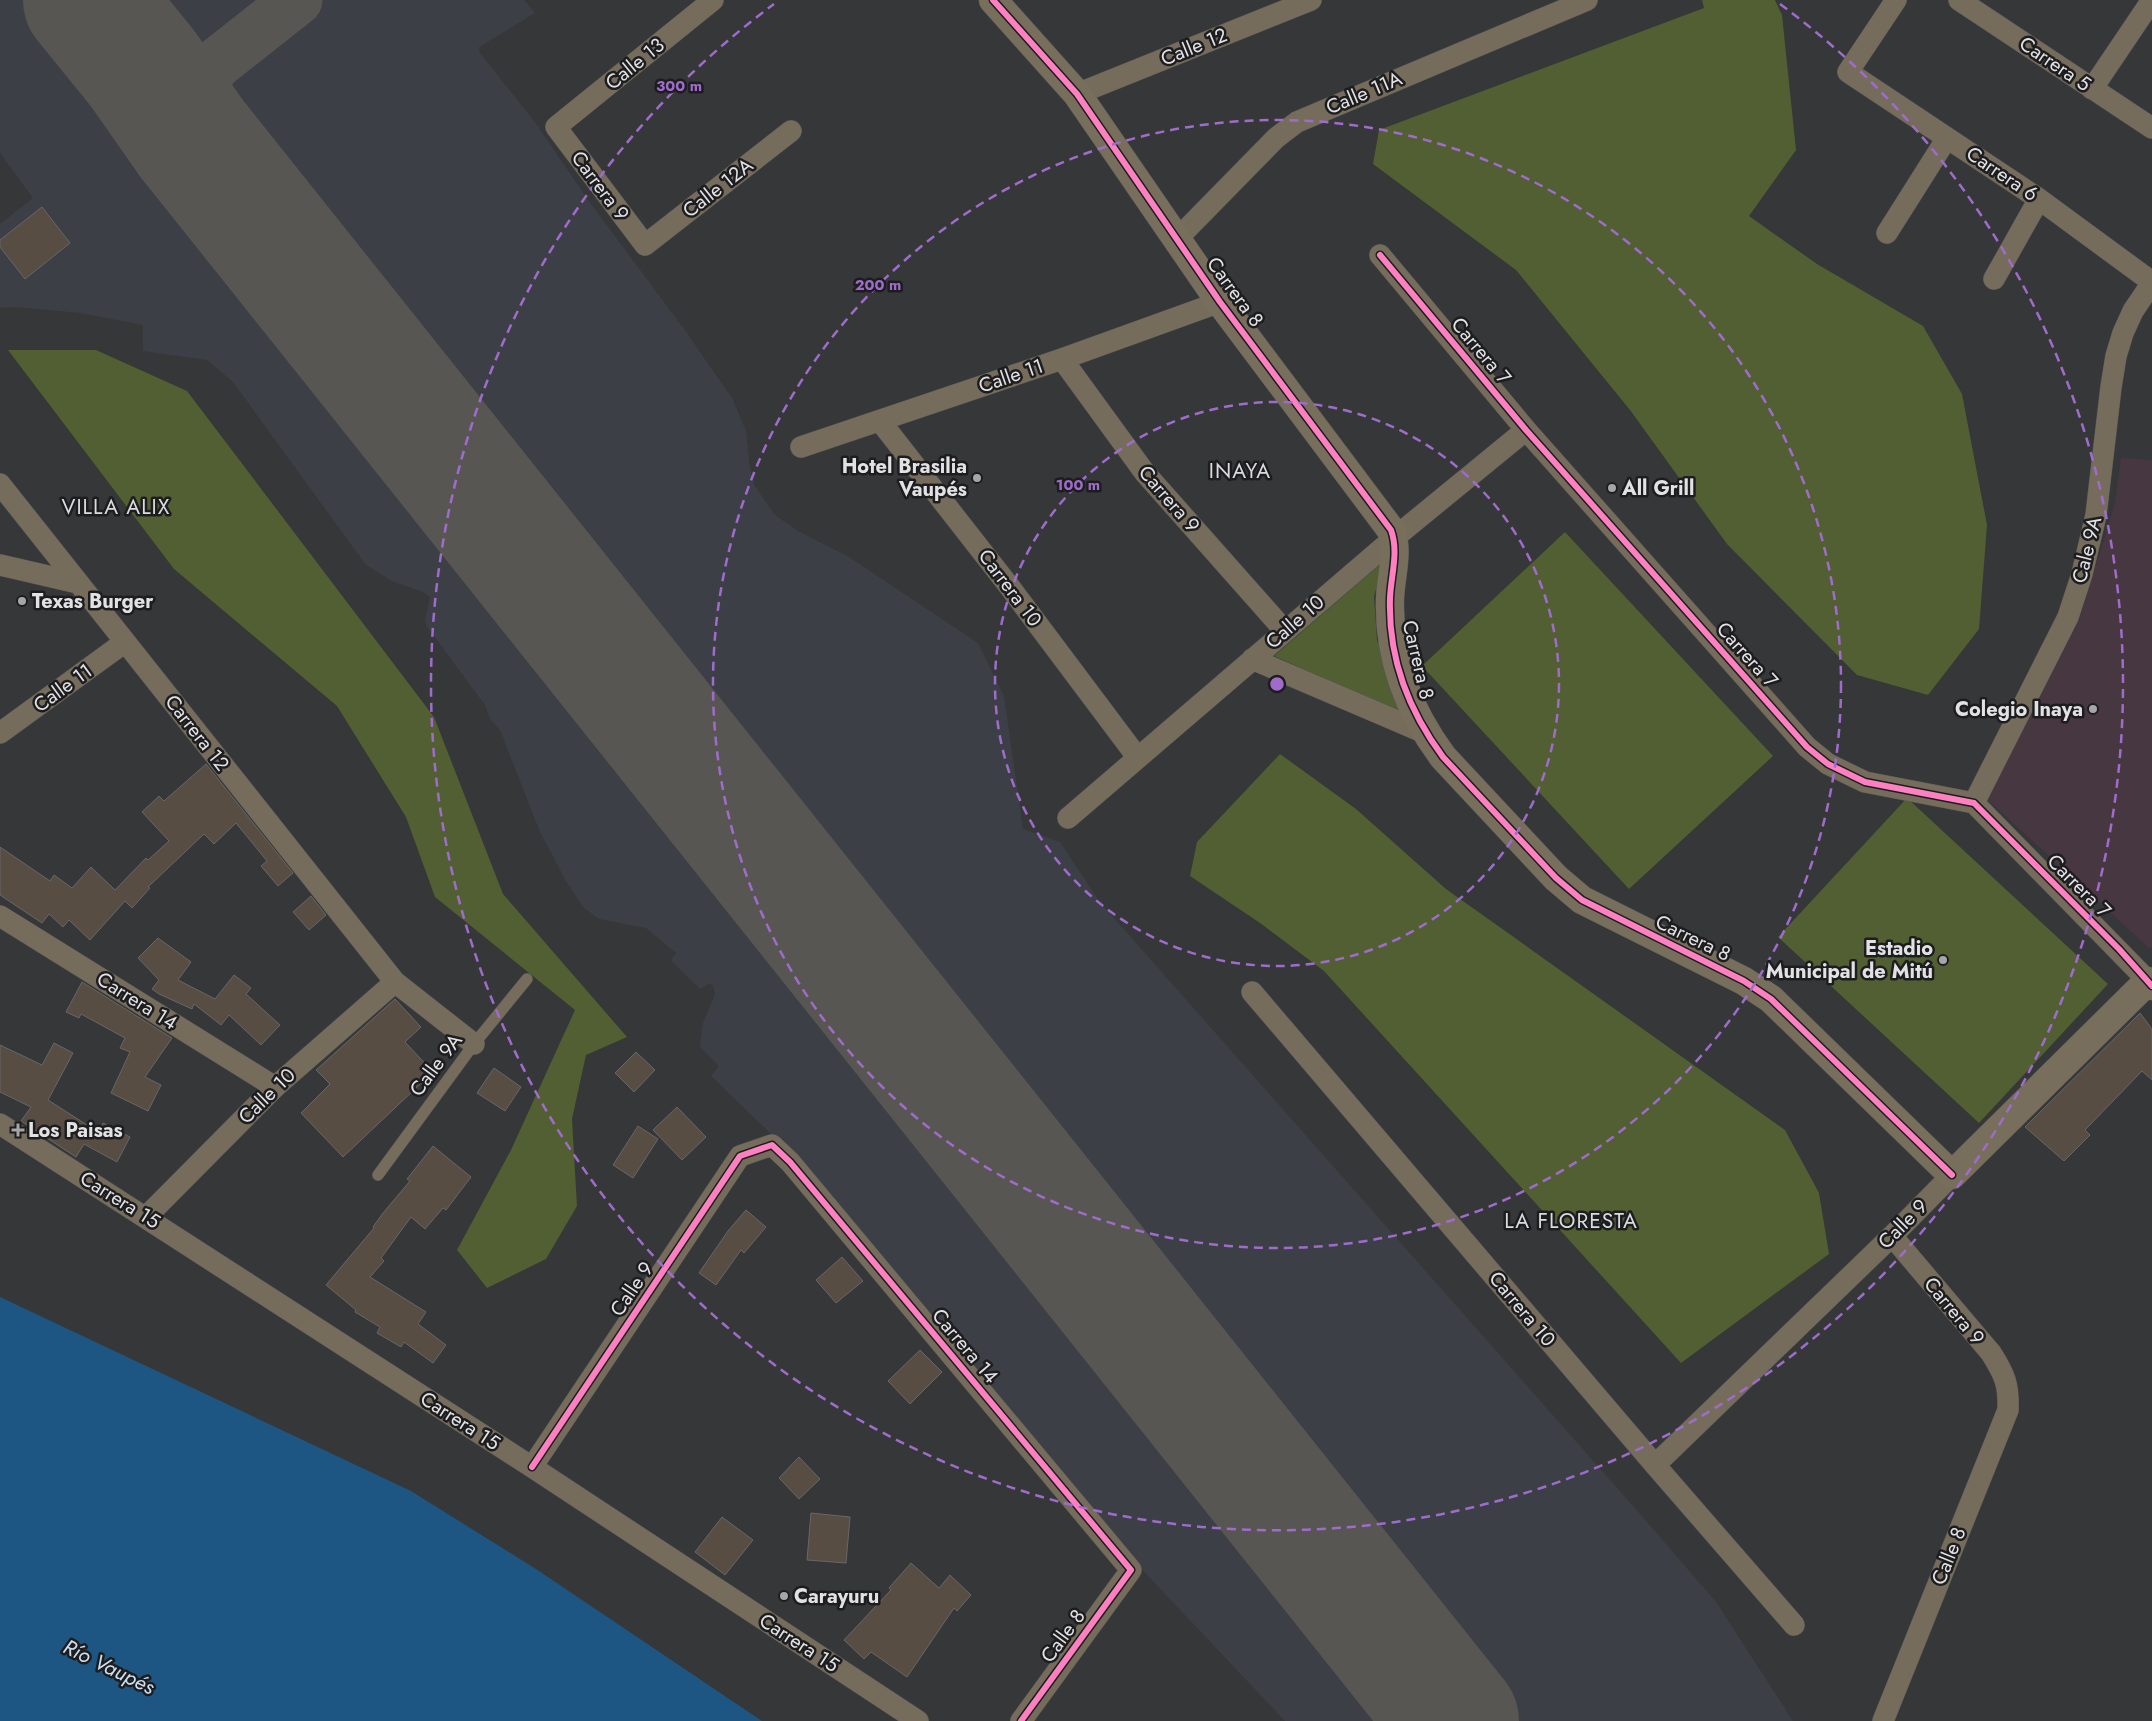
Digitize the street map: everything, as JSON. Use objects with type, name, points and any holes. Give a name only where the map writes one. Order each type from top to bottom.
[{"type":"street","name":"Calle 13","points":[[556,127],[713,0]]},
{"type":"street","name":"Carrera 8","points":[[993,0],[1077,94],[1220,302],[1383,518],[1394,538],[1395,546],[1390,597],[1393,642],[1401,678],[1412,708],[1425,733],[1443,757],[1568,890],[1596,908],[1744,981],[1771,998],[1952,1175]]},
{"type":"street","name":"Calle 12","points":[[1077,94],[1287,4],[1311,0]]},
{"type":"street","name":"Calle 11A","points":[[1176,238],[1276,138],[1297,122],[1587,0]]},
{"type":"street","name":"Carrera 6","points":[[1896,0],[1848,72],[2040,199],[2152,282]]},
{"type":"street","name":"Carrera 5","points":[[1959,0],[2152,128]]},
{"type":"street","points":[[2092,89],[2152,0]]},
{"type":"street","name":"Carrera 9","points":[[556,127],[645,245]]},
{"type":"street","name":"Calle 12A","points":[[645,245],[791,131]]},
{"type":"street","points":[[1887,233],[1947,138]]},
{"type":"street","points":[[1994,278],[2040,199]]},
{"type":"street","name":"Carrera 7","points":[[1380,255],[1526,430],[1798,737],[1817,756],[1840,771],[1865,782],[1974,803],[2150,984]]},
{"type":"street","name":"Cale 9A","points":[[1974,803],[2068,617],[2080,583],[2096,515],[2116,356],[2123,333],[2133,311],[2152,282]]},
{"type":"street","name":"Calle 11","points":[[801,447],[1062,359],[1220,302]]},
{"type":"street","name":"Carrera 9","points":[[1062,359],[1145,473],[1285,631]]},
{"type":"street","name":"Carrera 10","points":[[880,421],[1009,586],[1138,758]]},
{"type":"street","name":"Calle 10","points":[[1068,818],[1394,538],[1526,430]]},
{"type":"street","name":"Carrera 12","points":[[0,484],[395,982],[474,1044]]},
{"type":"street","points":[[0,565],[78,582]]},
{"type":"street","name":"Calle 11","points":[[0,733],[125,642]]},
{"type":"street","points":[[1252,659],[1425,733]]},
{"type":"street","name":"Carrera 14","points":[[0,916],[275,1086]]},
{"type":"street","name":"Calle 10","points":[[146,1217],[275,1086],[395,982]]},
{"type":"street","name":"Calle 9","points":[[1655,1465],[2150,984]]},
{"type":"street","name":"Carrera 10","points":[[1252,992],[1655,1465],[1794,1625]]},
{"type":"street","name":"Carrera 15","points":[[0,1124],[532,1467],[918,1721]]},
{"type":"street","name":"Calle 9","points":[[532,1467],[740,1156],[772,1145]]},
{"type":"street","name":"Carrera 14","points":[[772,1145],[790,1162],[1131,1570]]},
{"type":"street","name":"Carrera 9","points":[[1892,1236],[1991,1354],[2004,1372],[2009,1390]]},
{"type":"street","name":"Calle 8","points":[[1883,1721],[2000,1434],[2008,1410],[2009,1390]]},
{"type":"street","name":"Calle 8","points":[[1021,1721],[1131,1570]]},
{"type":"lane","name":"Calle 9A","points":[[378,1175],[474,1044],[527,979]]},
{"type":"shaded area","points":[[0,0],[524,0],[535,13],[479,47],[480,53],[535,122],[588,200],[684,329],[732,398],[746,431],[750,468],[755,486],[775,515],[798,531],[849,557],[978,643],[1004,696],[1023,829],[1060,842],[1099,901],[1648,1523],[1716,1602],[1793,1721],[1285,1721],[1133,1560],[772,1135],[711,1076],[719,1066],[701,1048],[700,1044],[703,1023],[715,994],[713,985],[709,984],[700,989],[671,960],[676,953],[646,928],[599,919],[584,908],[566,881],[540,832],[500,730],[490,719],[485,705],[428,628],[425,621],[430,597],[423,592],[394,582],[366,565],[233,382],[207,360],[143,351],[143,325],[80,313],[14,307],[0,308],[0,224],[33,198],[0,153]]},
{"type":"shaded area","name":"Colegio Inaya","points":[[2121,458],[2152,460],[2152,946],[2150,949],[1988,800],[2080,618],[2115,503]]},
{"type":"green space","points":[[1702,0],[1775,0],[1782,15],[1796,150],[1749,216],[1817,264],[1923,326],[1962,394],[1987,525],[1979,629],[1928,695],[1857,675],[1727,544],[1630,410],[1516,270],[1373,164],[1379,130],[1704,8]]},
{"type":"green space","points":[[8,350],[96,350],[187,391],[434,717],[503,894],[627,1037],[586,1055],[572,1119],[577,1206],[546,1259],[487,1288],[457,1250],[511,1150],[575,1010],[435,897],[406,817],[337,706],[174,569]]},
{"type":"green space","points":[[1565,532],[1773,756],[1629,889],[1422,666]]},
{"type":"green space","points":[[1385,560],[1374,596],[1377,640],[1404,715],[1274,656]]},
{"type":"green space","points":[[1280,754],[1356,809],[1446,889],[1785,1130],[1819,1193],[1829,1254],[1681,1363],[1324,971],[1260,923],[1190,876],[1197,842]]},
{"type":"green space","name":"Estadio Municipal de Mitú","points":[[1907,798],[2108,984],[1979,1123],[1778,937]]},
{"type":"water","name":"Río Vaupés","points":[[0,1297],[411,1491],[536,1569],[762,1721],[0,1721]]},
{"type":"building","points":[[42,207],[70,243],[25,279],[0,247],[0,240]]},
{"type":"building","points":[[206,764],[293,873],[278,886],[261,866],[267,861],[236,823],[214,844],[204,834],[148,887],[150,888],[132,908],[125,901],[90,940],[69,920],[63,927],[49,914],[42,923],[0,895],[0,847],[50,881],[54,875],[72,888],[91,867],[115,890],[146,858],[148,860],[169,841],[142,812],[159,796],[164,801]]},
{"type":"building","points":[[311,896],[326,915],[309,930],[293,912]]},
{"type":"building","points":[[158,938],[191,962],[178,980],[215,999],[234,975],[251,988],[246,994],[280,1025],[261,1045],[229,1015],[221,1025],[194,1004],[192,1009],[159,994],[152,989],[159,980],[138,958]]},
{"type":"building","points":[[82,982],[172,1038],[145,1077],[161,1085],[148,1111],[111,1093],[130,1052],[120,1048],[125,1038],[81,1014],[79,1018],[66,1012]]},
{"type":"building","points":[[395,999],[421,1027],[405,1042],[433,1072],[343,1157],[301,1113],[330,1084],[316,1070]]},
{"type":"building","points":[[2140,1013],[2152,1029],[2152,1080],[2142,1071],[2085,1130],[2090,1135],[2064,1161],[2025,1127]]},
{"type":"building","points":[[54,1043],[73,1053],[48,1100],[98,1132],[103,1123],[130,1137],[117,1162],[84,1144],[76,1157],[21,1121],[31,1107],[0,1092],[0,1045],[42,1065]]},
{"type":"building","points":[[636,1052],[655,1070],[634,1092],[615,1073]]},
{"type":"building","points":[[494,1068],[521,1087],[505,1111],[477,1093]]},
{"type":"building","points":[[677,1107],[706,1137],[682,1160],[653,1130]]},
{"type":"building","points":[[638,1126],[658,1139],[633,1178],[613,1165]]},
{"type":"building","points":[[433,1146],[471,1177],[446,1210],[443,1208],[425,1229],[411,1217],[381,1258],[384,1261],[370,1277],[426,1312],[418,1324],[446,1345],[433,1363],[404,1342],[401,1347],[377,1333],[380,1327],[355,1312],[356,1310],[326,1285],[374,1228],[383,1213],[410,1181],[407,1179]]},
{"type":"building","points":[[746,1210],[766,1227],[744,1253],[741,1250],[716,1285],[699,1273],[728,1231]]},
{"type":"building","points":[[842,1257],[863,1281],[836,1303],[816,1280]]},
{"type":"building","points":[[920,1350],[942,1372],[910,1404],[888,1381]]},
{"type":"building","points":[[799,1457],[820,1479],[799,1499],[779,1478]]},
{"type":"building","points":[[811,1513],[850,1517],[846,1563],[807,1560]]},
{"type":"building","points":[[722,1517],[753,1540],[725,1575],[695,1552]]},
{"type":"building","points":[[911,1563],[939,1588],[950,1575],[971,1595],[957,1611],[954,1608],[907,1677],[871,1652],[864,1659],[844,1640],[891,1590],[889,1588]]},
{"type":"taxiway","points":[[143,69],[179,78],[202,75],[297,0]]},
{"type":"taxiway","points":[[192,139],[192,102],[196,91],[215,65]]},
{"type":"runway","points":[[87,0],[143,69],[192,139],[1455,1721]]},
{"type":"cycle path","points":[[993,0],[1077,94],[1220,302],[1391,530],[1394,555],[1390,620],[1397,662],[1410,702],[1443,757],[1556,878],[1582,900],[1744,981],[1771,999],[1952,1175]]},
{"type":"cycle path","points":[[1380,255],[1526,430],[1807,747],[1828,764],[1865,782],[1974,803],[2119,949],[2152,986]]},
{"type":"cycle path","points":[[532,1467],[740,1156],[772,1145],[790,1162],[1131,1570],[1021,1721]]},
{"type":"place","name":"Hotel Brasilia Vaupés","points":[[977,478]]},
{"type":"place","name":"All Grill","points":[[1612,488]]},
{"type":"place","name":"Texas Burger","points":[[22,601]]},
{"type":"place","name":"Colegio Inaya","points":[[2093,709]]},
{"type":"place","name":"Estadio Municipal de Mitú","points":[[1943,960]]},
{"type":"place","name":"Los Paisas","points":[[18,1130]]},
{"type":"place","name":"Carayuru","points":[[784,1596]]},
{"type":"district","name":"INAYA","points":[[1240,471]]},
{"type":"district","name":"VILLA ALIX","points":[[116,507]]},
{"type":"district","name":"LA FLORESTA","points":[[1571,1221]]}]
